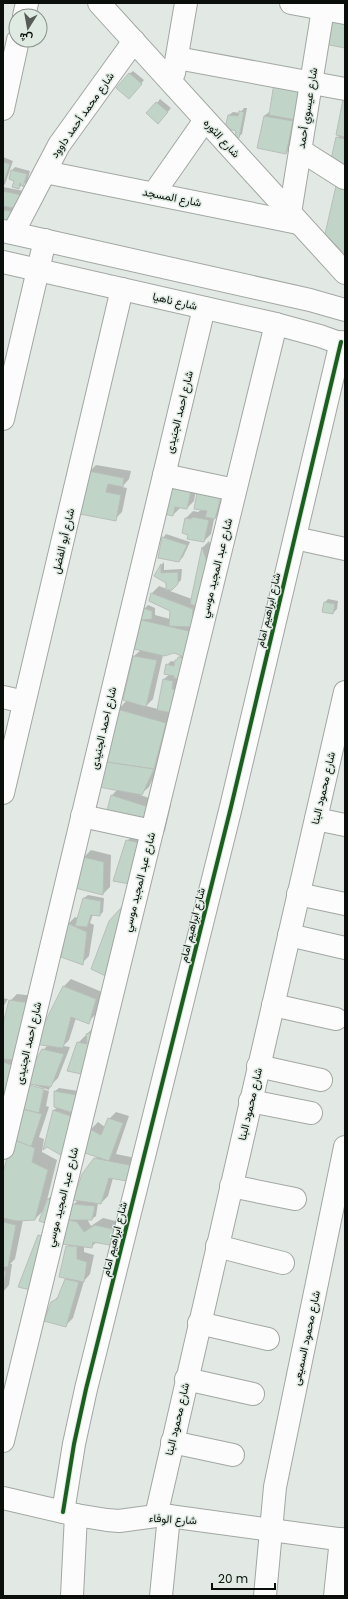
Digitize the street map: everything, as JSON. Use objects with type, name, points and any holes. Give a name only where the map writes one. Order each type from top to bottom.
[{"type":"street","points":[[172,84],[186,3]]},
{"type":"street","points":[[291,3],[324,6],[345,13]]},
{"type":"street","name":"شارع الثوره","points":[[103,5],[172,84],[345,273]]},
{"type":"street","name":"شارع عيسوي أحمد","points":[[294,218],[300,150],[324,6]]},
{"type":"street","name":"شارع محمد أحمد داوود","points":[[8,232],[45,172],[59,146],[134,41]]},
{"type":"street","points":[[3,109],[16,48]]},
{"type":"street","points":[[177,58],[345,89]]},
{"type":"street","points":[[154,193],[206,120]]},
{"type":"street","points":[[300,150],[344,178]]},
{"type":"street","name":"شارع المسجد","points":[[45,172],[294,218]]},
{"type":"street","points":[[8,232],[310,300],[345,310]]},
{"type":"street","points":[[3,419],[45,240]]},
{"type":"street","name":"شارع ناهيا","points":[[3,262],[276,324],[343,343]]},
{"type":"street","name":"شارع أبو الفضل","points":[[3,793],[122,289]]},
{"type":"street","name":"شارع احمد الجنيدى","points":[[3,1148],[204,308]]},
{"type":"street","name":"شارع عبد المجيد موسي","points":[[3,1441],[276,324]]},
{"type":"street","name":"شارع ابراهيم امام","points":[[72,1596],[70,1513],[74,1444],[86,1389],[231,807],[343,343]]},
{"type":"street","points":[[164,475],[235,490]]},
{"type":"street","points":[[295,538],[345,549]]},
{"type":"street","name":"شارع محمود البنا","points":[[161,1596],[162,1516],[172,1442],[316,819],[338,757],[345,692]]},
{"type":"street","points":[[3,697],[24,702]]},
{"type":"street","points":[[82,816],[152,831]]},
{"type":"street","points":[[316,819],[345,825]]},
{"type":"street","points":[[298,894],[345,904]]},
{"type":"street","points":[[289,935],[345,948]]},
{"type":"street","points":[[273,1005],[336,1019]]},
{"type":"street","points":[[258,1066],[321,1080]]},
{"type":"street","points":[[250,1100],[311,1113]]},
{"type":"street","name":"شارع محمود السميعى","points":[[265,1596],[275,1487],[345,1147]]},
{"type":"street","points":[[231,1186],[295,1199]]},
{"type":"street","points":[[217,1246],[282,1263]]},
{"type":"street","points":[[199,1323],[268,1339]]},
{"type":"street","points":[[186,1379],[253,1394]]},
{"type":"street","points":[[172,1442],[232,1455]]},
{"type":"street","name":"شارع الوفاء","points":[[3,1498],[70,1513],[119,1521],[162,1516],[271,1529],[343,1540]]},
{"type":"street","points":[[335,1596],[343,1540]]},
{"type":"building","points":[[325,15],[345,18],[345,48],[319,43]]},
{"type":"building","points":[[129,73],[142,84],[129,99],[116,88]]},
{"type":"building","points":[[274,83],[302,88],[296,120],[269,115]]},
{"type":"building","points":[[345,94],[345,137],[336,135]]},
{"type":"building","points":[[156,102],[168,112],[158,124],[146,113]]},
{"type":"building","points":[[239,111],[244,112],[239,138],[235,137],[236,131],[225,128],[228,115],[238,116]]},
{"type":"building","points":[[264,116],[293,121],[286,154],[257,148]]},
{"type":"building","points":[[336,137],[345,139],[345,171],[329,168]]},
{"type":"building","points":[[3,162],[10,164],[3,185]]},
{"type":"building","points":[[11,170],[27,174],[23,187],[20,183],[19,189],[12,187],[14,181],[9,179]]},
{"type":"building","points":[[338,177],[345,179],[345,254],[325,234]]},
{"type":"building","points":[[3,191],[21,195],[18,209],[3,206]]},
{"type":"building","points":[[3,210],[15,212],[13,222],[3,221]]},
{"type":"building","points":[[88,471],[124,478],[123,487],[108,484],[106,492],[121,495],[116,521],[80,514]]},
{"type":"building","points":[[166,486],[191,491],[187,509],[175,507],[173,516],[161,513]]},
{"type":"building","points":[[197,493],[221,497],[215,519],[205,517],[207,511],[194,509]]},
{"type":"building","points":[[192,517],[209,520],[204,542],[187,539],[188,535],[182,533],[185,518],[191,519]]},
{"type":"building","points":[[162,537],[187,545],[179,562],[158,558]]},
{"type":"building","points":[[202,547],[210,572],[202,608],[190,604]]},
{"type":"building","points":[[161,564],[161,573],[178,572],[178,584],[172,590],[166,590],[166,583],[154,576]]},
{"type":"building","points":[[151,593],[193,609],[192,627],[169,626],[170,611],[149,601]]},
{"type":"building","points":[[324,602],[335,604],[333,614],[322,612]]},
{"type":"building","points":[[143,608],[152,611],[152,619],[141,620]]},
{"type":"building","points":[[141,620],[193,632],[187,658],[174,653],[164,656],[134,649]]},
{"type":"building","points":[[133,656],[157,660],[146,707],[123,700]]},
{"type":"building","points":[[178,657],[187,658],[183,680],[164,674],[166,664],[174,666],[175,660],[177,660]]},
{"type":"building","points":[[163,679],[173,681],[172,689],[182,691],[177,714],[157,710]]},
{"type":"building","points":[[117,709],[166,723],[154,769],[106,762]]},
{"type":"building","points":[[106,762],[154,769],[142,795],[99,787]]},
{"type":"building","points":[[111,795],[164,812],[159,839],[103,826]]},
{"type":"building","points":[[126,840],[145,844],[135,885],[113,881]]},
{"type":"building","points":[[83,857],[104,862],[103,895],[75,888]]},
{"type":"building","points":[[83,898],[101,901],[100,916],[91,915],[87,927],[75,926]]},
{"type":"building","points":[[129,899],[110,978],[91,969],[109,921]]},
{"type":"building","points":[[67,923],[87,932],[83,965],[61,957]]},
{"type":"building","points":[[63,986],[96,999],[89,1024],[71,1017],[63,1048],[34,1044]]},
{"type":"building","points":[[9,1000],[37,1004],[17,1060],[3,1059],[3,1024]]},
{"type":"building","points":[[98,1031],[92,1076],[67,1071],[77,1042],[87,1044],[86,1034]]},
{"type":"building","points":[[42,1049],[64,1054],[51,1087],[23,1083]]},
{"type":"building","points":[[3,1062],[17,1067],[3,1105]]},
{"type":"building","points":[[23,1083],[44,1089],[39,1113],[18,1108]]},
{"type":"building","points":[[54,1091],[82,1096],[77,1114],[54,1107]]},
{"type":"building","points":[[18,1108],[42,1114],[31,1147],[12,1139]]},
{"type":"building","points":[[53,1110],[73,1117],[64,1157],[47,1147],[43,1150]]},
{"type":"building","points":[[108,1118],[123,1123],[109,1161],[82,1152],[90,1129],[101,1135]]},
{"type":"building","points":[[12,1139],[35,1148],[32,1162],[48,1170],[35,1220],[17,1221],[3,1218],[3,1173]]},
{"type":"building","points":[[94,1158],[134,1166],[133,1182],[109,1178],[101,1204],[73,1200],[82,1174]]},
{"type":"building","points":[[47,1199],[54,1200],[49,1224],[39,1221]]},
{"type":"building","points":[[72,1204],[95,1206],[92,1220],[69,1220]]},
{"type":"building","points":[[69,1220],[77,1222],[84,1232],[95,1225],[117,1230],[115,1246],[93,1242],[92,1248],[62,1244]]},
{"type":"building","points":[[3,1222],[16,1225],[8,1267],[3,1267]]},
{"type":"building","points":[[38,1235],[48,1237],[35,1291],[18,1287]]},
{"type":"building","points":[[66,1246],[77,1246],[77,1259],[87,1262],[84,1282],[59,1277]]},
{"type":"building","points":[[3,1271],[6,1271],[3,1290]]},
{"type":"building","points":[[65,1279],[79,1282],[66,1327],[44,1321],[51,1302],[57,1299]]},
{"type":"cycle path","points":[[63,1512],[74,1444],[86,1389],[231,807],[341,342]]}]
